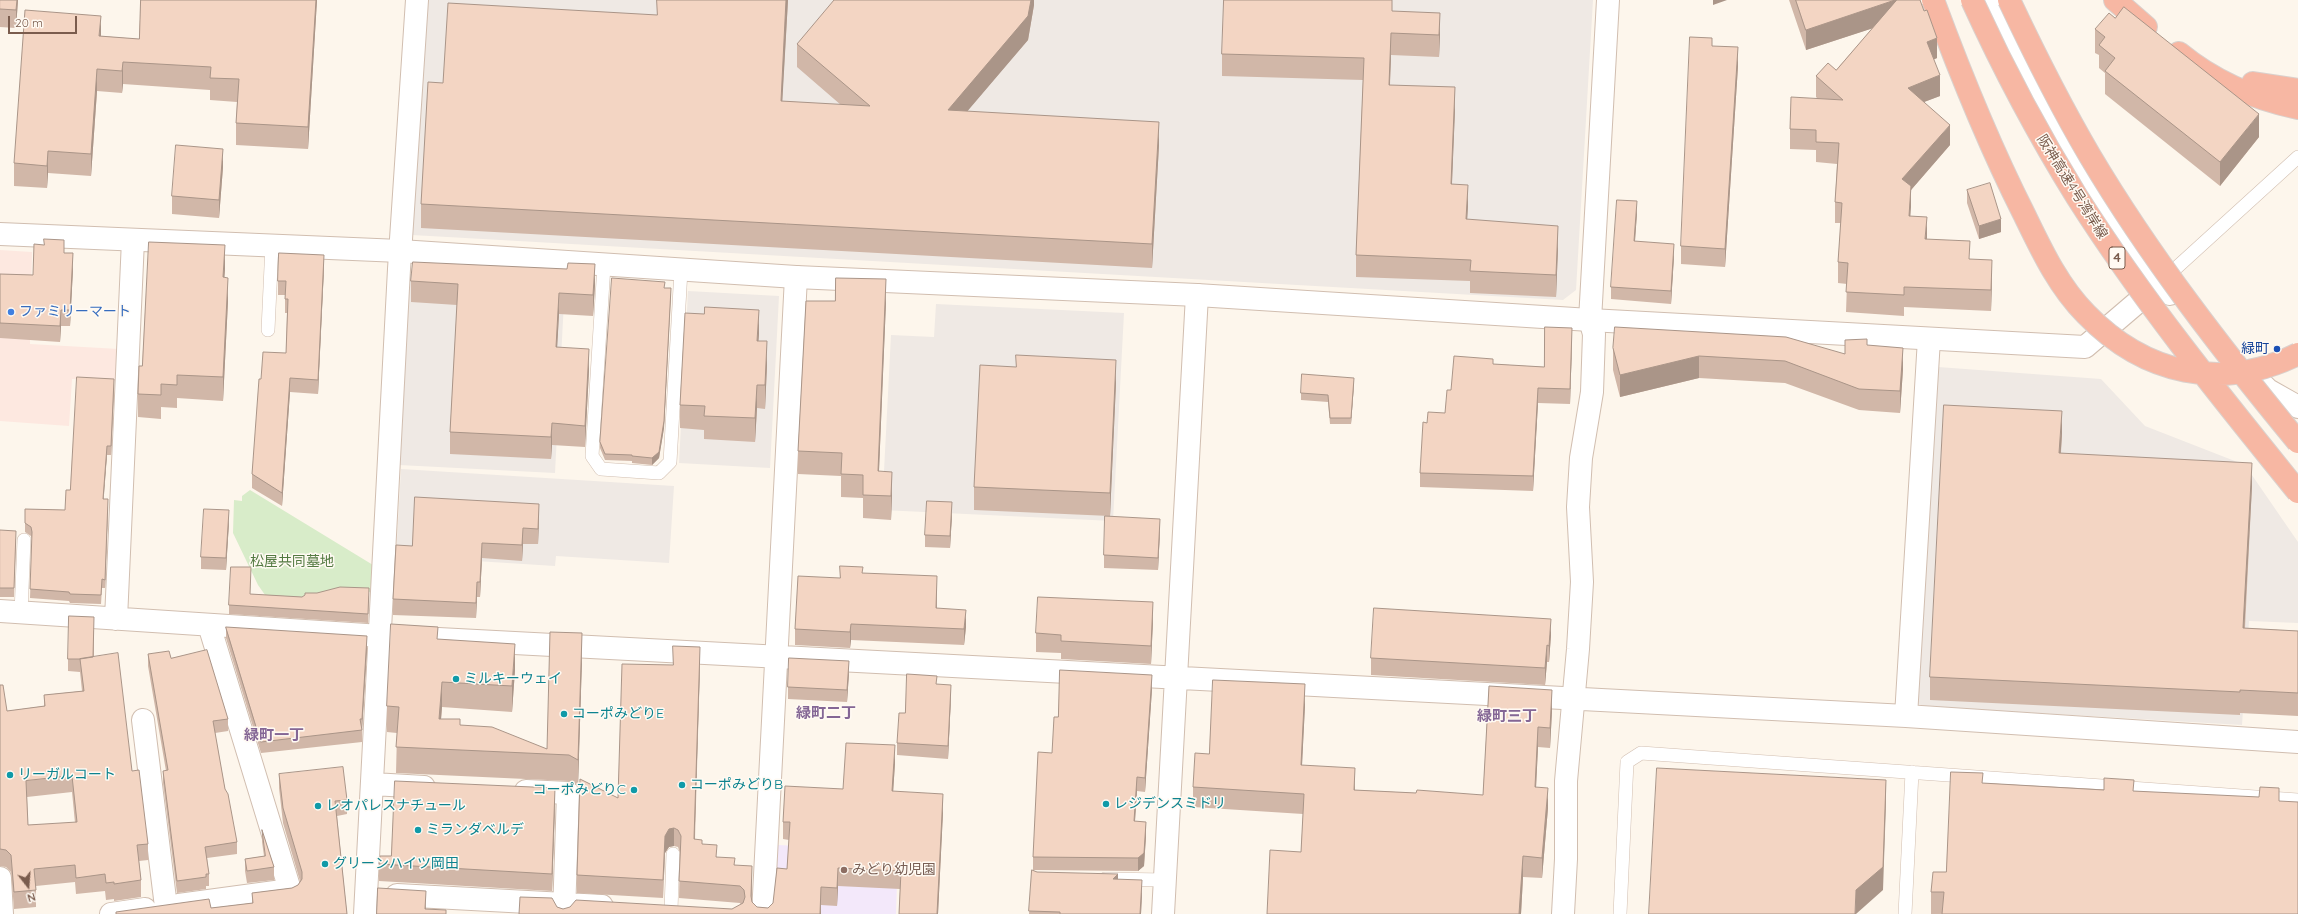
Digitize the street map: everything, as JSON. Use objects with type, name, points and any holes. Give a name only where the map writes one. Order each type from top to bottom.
[{"type":"highway","points":[[1933,0],[1977,113],[2012,190],[2044,254],[2062,285],[2086,314],[2112,337],[2132,350],[2155,363],[2183,372],[2215,374],[2250,371],[2282,362],[2298,354]]},
{"type":"highway","name":"阪神高速4号湾岸線","points":[[1972,0],[2036,128],[2090,216],[2127,272],[2179,343],[2298,492]]},
{"type":"highway","name":"4","points":[[2009,0],[2039,64],[2090,156],[2152,251],[2220,344],[2298,442]]},
{"type":"highway","points":[[2115,0],[2191,63],[2222,82],[2257,96],[2298,108]]},
{"type":"highway","points":[[2162,39],[2193,59],[2222,73],[2254,84],[2298,90]]},
{"type":"street","points":[[417,0],[400,251],[366,904],[564,909],[625,908]]},
{"type":"street","points":[[1563,914],[1566,859],[1566,780],[1582,582],[1578,507],[1581,458],[1592,392],[1594,334],[1590,320],[1608,0]]},
{"type":"street","points":[[1987,0],[2020,72],[2096,202],[2160,283],[2268,390],[2298,407]]},
{"type":"street","points":[[0,234],[400,251],[796,277],[1197,295],[1590,320],[2085,347],[2160,283]]},
{"type":"street","points":[[116,619],[133,240]]},
{"type":"street","points":[[763,914],[778,656],[796,277]]},
{"type":"street","points":[[1163,914],[1178,676],[1197,295]]},
{"type":"street","points":[[1906,716],[1929,339]]},
{"type":"street","points":[[11,612],[381,636],[1178,676],[1573,699],[1906,716],[2298,742]]},
{"type":"street","points":[[111,914],[159,910],[290,890],[209,625]]},
{"type":"street","points":[[143,720],[159,910]]},
{"type":"street","points":[[373,784],[443,787]]},
{"type":"street","points":[[506,790],[568,793],[564,909]]},
{"type":"street","points":[[0,878],[2,914]]},
{"type":"street","points":[[648,909],[694,912]]},
{"type":"lane","points":[[2160,283],[2298,157]]},
{"type":"lane","points":[[268,330],[272,245]]},
{"type":"lane","points":[[604,265],[592,456],[601,469],[659,473],[670,462],[681,270]]},
{"type":"lane","points":[[11,612],[24,540]]},
{"type":"lane","points":[[1620,914],[1627,762],[1641,753],[2298,800]]},
{"type":"lane","points":[[1905,914],[1912,772]]},
{"type":"lane","points":[[671,910],[673,854]]},
{"type":"lane","points":[[1093,878],[1165,880]]},
{"type":"shaded area","points":[[425,0],[1593,0],[1576,290],[1563,300],[412,235]]},
{"type":"shaded area","points":[[0,250],[32,252],[30,344],[119,349],[117,381],[72,379],[69,426],[0,421]]},
{"type":"shaded area","points":[[410,274],[565,282],[555,473],[399,465]]},
{"type":"shaded area","points":[[688,291],[779,296],[770,468],[679,463]]},
{"type":"shaded area","points":[[936,304],[1124,313],[1113,521],[882,510],[891,335],[934,337]]},
{"type":"shaded area","points":[[1938,367],[2101,379],[2145,426],[2245,465],[2298,542],[2298,623],[2249,621],[2242,725],[1916,706]]},
{"type":"shaded area","points":[[401,469],[674,486],[669,563],[556,556],[555,566],[396,556]]},
{"type":"shaded area","points":[[777,845],[898,850],[896,914],[774,914]]},
{"type":"green space","name":"松屋共同墓地","points":[[250,490],[373,565],[370,592],[347,591],[270,602],[258,585],[233,533],[234,500],[242,501],[242,496]]},
{"type":"building","points":[[0,0],[17,0],[16,10],[0,9]]},
{"type":"building","points":[[141,0],[316,0],[308,127],[236,123],[239,79],[210,78],[211,67],[123,62],[122,71],[97,69],[91,154],[48,151],[47,166],[14,163],[25,10],[101,16],[99,36],[139,39]]},
{"type":"building","points":[[657,0],[786,0],[781,101],[870,106],[797,44],[834,0],[1031,0],[1028,16],[948,110],[1159,122],[1152,244],[421,204],[428,82],[443,83],[448,3],[657,15]]},
{"type":"building","points":[[1224,0],[1392,0],[1392,11],[1440,13],[1439,35],[1391,33],[1389,85],[1455,87],[1451,184],[1468,185],[1466,219],[1558,226],[1556,275],[1470,271],[1471,260],[1356,255],[1364,58],[1222,54]]},
{"type":"building","points":[[1796,0],[1895,0],[1806,30]]},
{"type":"building","points":[[1897,0],[1920,0],[1924,11],[1927,10],[1937,38],[1927,42],[1940,75],[1908,88],[1950,125],[1902,179],[1911,186],[1909,216],[1927,217],[1925,239],[1970,241],[1969,259],[1992,260],[1991,290],[1904,287],[1904,295],[1846,292],[1848,263],[1838,262],[1842,203],[1835,202],[1839,143],[1816,142],[1816,130],[1790,129],[1791,97],[1843,100],[1816,76],[1828,63],[1836,70]]},
{"type":"building","points":[[2124,7],[2259,114],[2220,162],[2105,71],[2115,58],[2099,45],[2105,37],[2095,29],[2109,13],[2115,18]]},
{"type":"building","points":[[1690,37],[1712,38],[1712,46],[1738,47],[1725,249],[1681,246]]},
{"type":"building","points":[[176,145],[223,149],[219,200],[172,196]]},
{"type":"building","points":[[1990,183],[2001,219],[1979,226],[1967,190]]},
{"type":"building","points":[[1617,200],[1637,201],[1634,241],[1674,244],[1671,291],[1611,287]]},
{"type":"building","points":[[44,239],[64,240],[64,253],[73,253],[70,310],[61,310],[60,326],[0,323],[0,274],[33,275],[34,244],[44,245]]},
{"type":"building","points":[[149,242],[225,245],[223,277],[228,278],[223,377],[177,375],[177,385],[161,384],[161,395],[138,394],[139,366],[142,366]]},
{"type":"building","points":[[279,253],[324,255],[318,380],[290,378],[282,493],[252,474],[259,379],[261,379],[263,352],[286,353],[288,299],[285,299],[286,281],[278,281]]},
{"type":"building","points":[[413,262],[567,269],[568,263],[595,264],[593,295],[559,293],[556,347],[589,349],[585,426],[552,423],[551,437],[450,432],[458,284],[411,281]]},
{"type":"building","points":[[612,278],[665,282],[664,288],[671,288],[664,421],[659,452],[652,458],[632,455],[605,454],[600,442]]},
{"type":"building","points":[[836,278],[886,279],[878,471],[892,472],[891,496],[863,495],[863,475],[841,474],[842,453],[798,451],[806,301],[835,301]]},
{"type":"building","points":[[705,307],[759,310],[757,341],[767,341],[765,385],[757,385],[755,418],[704,416],[705,406],[680,405],[685,313],[704,314]]},
{"type":"building","points":[[1545,327],[1572,328],[1570,389],[1538,388],[1533,476],[1420,473],[1423,422],[1427,423],[1428,412],[1445,413],[1447,390],[1451,390],[1454,356],[1493,359],[1493,364],[1544,367]]},
{"type":"building","points":[[1615,327],[1786,337],[1845,354],[1845,340],[1867,339],[1867,345],[1903,348],[1900,391],[1859,389],[1785,361],[1699,356],[1620,375],[1613,348]]},
{"type":"building","points":[[1016,355],[1116,360],[1110,493],[974,487],[980,365],[1016,367]]},
{"type":"building","points":[[1302,374],[1354,378],[1351,418],[1330,418],[1328,395],[1301,393]]},
{"type":"building","points":[[77,377],[114,379],[111,446],[107,446],[103,499],[108,499],[105,580],[102,579],[101,595],[70,594],[69,592],[30,589],[32,532],[31,527],[25,523],[25,509],[65,510],[66,490],[70,490]]},
{"type":"building","points":[[1944,405],[2062,411],[2059,453],[2252,463],[2243,628],[2298,631],[2298,693],[2240,690],[2240,692],[1930,677]]},
{"type":"building","points":[[415,497],[539,504],[538,529],[523,528],[522,545],[482,543],[480,582],[477,582],[476,603],[393,599],[396,545],[412,546]]},
{"type":"building","points":[[927,501],[952,502],[950,536],[925,535]]},
{"type":"building","points":[[204,509],[229,510],[226,558],[201,557]]},
{"type":"building","points":[[1105,516],[1160,519],[1158,558],[1104,555]]},
{"type":"building","points":[[0,530],[16,531],[14,588],[0,588]]},
{"type":"building","points":[[840,566],[863,567],[862,573],[937,576],[936,608],[966,610],[964,629],[851,624],[850,632],[795,629],[798,576],[840,578]]},
{"type":"building","points":[[231,567],[251,567],[250,594],[302,597],[305,593],[317,593],[340,587],[369,588],[368,614],[229,605]]},
{"type":"building","points":[[1038,597],[1153,602],[1151,646],[1061,641],[1061,635],[1036,633]]},
{"type":"building","points":[[1374,608],[1551,619],[1549,646],[1547,645],[1545,668],[1371,658]]},
{"type":"building","points":[[69,616],[94,617],[93,657],[68,659]]},
{"type":"building","points":[[391,624],[438,627],[437,639],[515,644],[512,686],[442,682],[439,719],[460,719],[460,725],[492,727],[547,749],[550,632],[582,633],[578,760],[569,755],[396,747],[399,707],[387,706]]},
{"type":"building","points":[[226,627],[367,636],[362,719],[360,719],[362,730],[261,742]]},
{"type":"building","points":[[673,646],[700,647],[694,839],[702,840],[702,844],[717,845],[716,857],[735,858],[734,865],[752,866],[752,902],[757,907],[768,908],[773,903],[777,868],[787,869],[790,822],[783,822],[785,786],[843,789],[846,743],[895,745],[892,791],[943,794],[937,914],[899,914],[901,871],[838,868],[837,888],[821,887],[820,914],[519,914],[520,897],[552,898],[557,907],[563,909],[570,907],[576,900],[732,909],[743,903],[745,897],[744,890],[740,886],[679,881],[681,836],[678,830],[674,828],[669,829],[665,836],[663,880],[577,875],[580,779],[618,798],[622,664],[673,665]]},
{"type":"building","points":[[207,650],[228,719],[213,721],[225,789],[228,794],[237,842],[205,847],[209,874],[206,874],[206,877],[177,881],[163,771],[168,770],[148,654],[169,651],[171,658]]},
{"type":"building","points":[[118,653],[132,771],[139,770],[148,844],[137,845],[141,880],[114,884],[114,882],[106,883],[105,874],[76,878],[75,865],[34,869],[36,890],[14,892],[11,855],[6,850],[0,849],[0,685],[3,685],[7,711],[45,706],[44,695],[84,691],[80,659]],"holes":[[[72,776],[77,822],[28,825],[26,781]]]},
{"type":"building","points":[[789,658],[849,661],[847,690],[788,687]]},
{"type":"building","points":[[1060,670],[1152,675],[1145,778],[1137,777],[1134,821],[1146,822],[1144,853],[1138,858],[1033,857],[1038,752],[1052,753],[1054,717],[1058,717]]},
{"type":"building","points":[[907,674],[937,676],[936,684],[951,685],[948,746],[897,743],[899,713],[905,713]]},
{"type":"building","points":[[1213,680],[1305,684],[1301,765],[1355,768],[1354,790],[1416,793],[1417,790],[1483,795],[1489,686],[1552,690],[1550,728],[1538,727],[1535,787],[1548,788],[1542,858],[1523,856],[1519,914],[1267,914],[1270,850],[1301,852],[1304,794],[1193,787],[1195,753],[1209,754]]},
{"type":"building","points":[[343,767],[347,800],[335,801],[347,914],[116,914],[116,912],[209,899],[211,908],[253,903],[252,893],[292,888],[298,885],[302,879],[302,872],[283,808],[279,774]]},
{"type":"building","points":[[1657,768],[1886,780],[1883,867],[1856,890],[1855,914],[1649,914]]},
{"type":"building","points":[[1951,772],[1983,773],[1982,783],[2104,790],[2104,778],[2134,780],[2133,791],[2259,797],[2260,787],[2279,788],[2279,801],[2298,802],[2298,914],[1942,914],[1944,892],[1931,892],[1933,872],[1946,872]]},
{"type":"building","points":[[395,781],[555,788],[552,874],[379,864],[380,856],[391,856]]},
{"type":"building","points":[[262,830],[274,867],[247,871],[245,859],[265,856]]},
{"type":"building","points":[[1032,870],[1037,872],[1118,874],[1113,879],[1142,880],[1140,914],[1060,914],[1060,912],[1029,911]]},
{"type":"building","points":[[378,888],[426,891],[425,909],[446,910],[446,914],[377,914]]},
{"type":"place","name":"ファミリーマート","points":[[11,312]]},
{"type":"place","name":"緑町","points":[[2277,349]]},
{"type":"place","name":"ミルキーウェイ","points":[[456,679]]},
{"type":"place","name":"コーポみどりE","points":[[564,714]]},
{"type":"place","name":"リーガルコート","points":[[10,775]]},
{"type":"place","name":"コーポみどりB","points":[[682,785]]},
{"type":"place","name":"コーポみどりC","points":[[634,790]]},
{"type":"place","name":"レジデンスミドリ","points":[[1106,804]]},
{"type":"place","name":"レオパレスナチュール","points":[[318,806]]},
{"type":"place","name":"ミランダベルデ","points":[[418,830]]},
{"type":"place","name":"グリーンハイツ岡田","points":[[325,864]]},
{"type":"place","name":"みどり幼児園","points":[[844,870]]},
{"type":"district","name":"緑町二丁","points":[[826,713]]},
{"type":"district","name":"緑町三丁","points":[[1507,716]]},
{"type":"district","name":"緑町一丁","points":[[274,735]]}]
